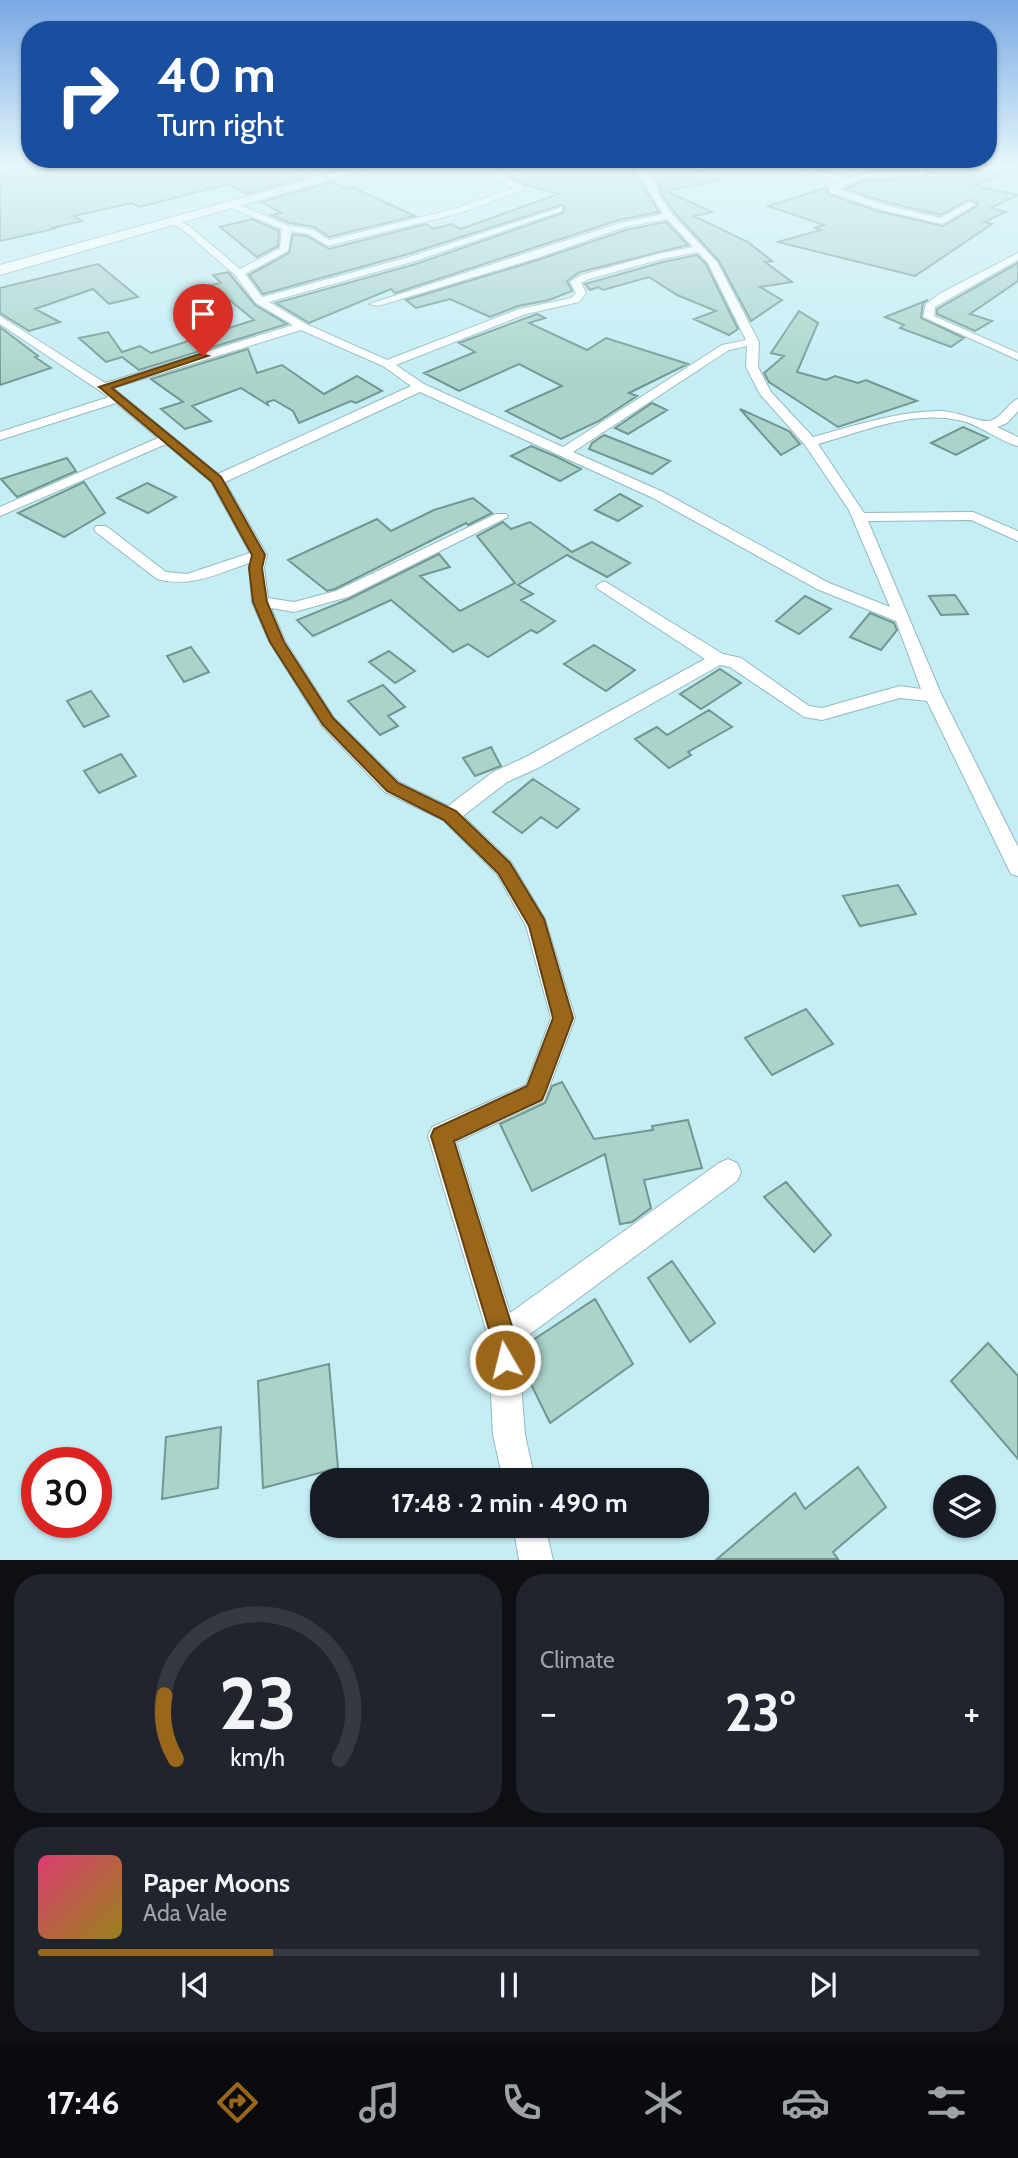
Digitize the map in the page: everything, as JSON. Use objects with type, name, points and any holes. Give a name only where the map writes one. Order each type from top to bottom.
[{"type":"main road","points":[[0,262],[88,238]]},
{"type":"main road","points":[[0,270],[114,238]]},
{"type":"street","points":[[198,238],[239,273],[260,301],[302,326],[387,364],[420,387],[658,495],[823,586],[903,618]]},
{"type":"street","points":[[239,273],[285,249],[286,238]]},
{"type":"street","points":[[320,238],[328,243],[349,238]]},
{"type":"street","points":[[260,301],[412,259],[473,238]]},
{"type":"street","points":[[374,304],[585,238]]},
{"type":"street","points":[[690,238],[712,262],[753,342],[752,367],[766,394],[810,442],[859,517],[933,696],[1018,869]]},
{"type":"street","points":[[387,364],[523,311],[575,300],[581,293],[575,282],[585,276],[701,249]]},
{"type":"street","points":[[1018,256],[945,295],[930,306],[928,317],[1018,357]]},
{"type":"street","points":[[0,319],[111,393],[217,480],[259,555],[256,568],[260,602],[277,642],[328,722],[392,787],[450,815],[504,868],[537,925],[563,1018],[535,1093],[442,1136],[503,1336],[509,1435],[516,1468]]},
{"type":"street","points":[[0,436],[111,393],[302,326]]},
{"type":"street","points":[[564,452],[726,347],[753,342]]},
{"type":"street","points":[[217,480],[420,387]]},
{"type":"street","points":[[983,426],[1003,420],[1018,403]]},
{"type":"street","points":[[810,442],[883,423],[942,414],[961,416],[1018,442]]},
{"type":"street","points":[[0,512],[169,438]]},
{"type":"street","points":[[859,517],[972,516],[1018,537]]},
{"type":"street","points":[[260,602],[294,607],[342,594],[434,547],[501,517]]},
{"type":"street","points":[[101,529],[162,576],[188,579],[259,555]]},
{"type":"street","points":[[604,586],[718,659],[736,662],[804,711],[822,713],[900,692],[933,696]]},
{"type":"street","points":[[450,815],[500,777],[531,763],[718,659]]},
{"type":"street","points":[[503,1336],[728,1172]]},
{"type":"street","points":[[532,1538],[536,1559]]},
{"type":"building","points":[[233,238],[279,238],[278,246],[257,257]]},
{"type":"building","points":[[292,238],[310,238],[329,249],[372,238],[459,238],[263,294],[249,275],[289,253]]},
{"type":"building","points":[[492,238],[564,238],[395,293],[391,289],[309,323],[276,303],[416,264]]},
{"type":"building","points":[[603,238],[681,238],[688,245],[580,272],[567,281],[572,291],[490,317],[450,299],[416,308],[406,300]]},
{"type":"building","points":[[698,238],[739,238],[772,261],[765,262],[792,282],[760,287],[782,300],[751,321],[719,261]]},
{"type":"building","points":[[793,238],[972,238],[915,276],[778,242]]},
{"type":"building","points":[[697,255],[706,264],[738,329],[729,335],[694,319],[716,311],[677,295],[649,277],[603,290],[598,287],[590,290],[585,284],[663,262]]},
{"type":"building","points":[[1018,263],[1018,281],[970,314],[992,321],[975,331],[937,314],[937,309]]},
{"type":"building","points":[[98,264],[138,297],[109,304],[93,289],[35,309],[60,322],[29,331],[0,313],[0,288]]},
{"type":"building","points":[[228,272],[255,305],[287,324],[139,370],[122,357],[106,362],[79,338],[108,332],[122,352],[140,346],[151,353],[254,320],[211,285],[221,283],[213,275]]},
{"type":"building","points":[[928,300],[923,303],[921,318],[964,338],[951,347],[900,328],[904,325],[885,317]]},
{"type":"building","points":[[799,311],[818,323],[797,372],[826,380],[835,376],[858,383],[866,380],[917,401],[838,427],[769,382],[764,373],[784,356],[771,353]]},
{"type":"building","points":[[537,314],[545,318],[529,323],[587,350],[606,338],[688,364],[629,393],[637,396],[599,421],[561,439],[506,411],[562,386],[519,364],[459,391],[424,373],[475,352],[459,343]]},
{"type":"building","points":[[0,327],[38,356],[35,357],[51,368],[0,385]]},
{"type":"building","points":[[248,349],[257,373],[282,365],[324,394],[357,376],[382,391],[299,423],[293,411],[274,400],[267,402],[268,405],[241,388],[192,406],[211,421],[185,429],[161,409],[183,402],[151,379]]},
{"type":"building","points":[[652,403],[667,410],[628,434],[615,428]]},
{"type":"building","points":[[740,409],[789,431],[800,444],[781,455]]},
{"type":"building","points":[[963,427],[988,438],[956,455],[931,443]]},
{"type":"building","points":[[604,435],[670,461],[652,474],[589,449],[592,443]]},
{"type":"building","points":[[531,446],[581,469],[560,481],[511,456]]},
{"type":"building","points":[[67,458],[76,471],[17,497],[1,479]]},
{"type":"building","points":[[84,482],[105,513],[64,537],[18,513]]},
{"type":"building","points":[[147,483],[176,497],[148,513],[117,498]]},
{"type":"building","points":[[620,494],[642,506],[618,521],[595,510]]},
{"type":"building","points":[[473,498],[492,513],[468,525],[466,523],[335,589],[327,591],[288,560],[377,519],[391,531],[434,510]]},
{"type":"building","points":[[503,522],[511,529],[530,522],[572,552],[592,542],[630,563],[607,577],[567,555],[518,585],[533,594],[521,600],[555,621],[537,633],[531,630],[488,657],[468,644],[453,652],[391,600],[313,636],[297,620],[349,599],[439,554],[450,567],[420,576],[460,611],[515,583],[477,536]]},
{"type":"building","points":[[955,595],[968,614],[941,615],[929,596]]},
{"type":"building","points":[[805,596],[831,609],[799,634],[776,621]]},
{"type":"building","points":[[870,613],[894,623],[897,630],[881,650],[850,637]]},
{"type":"building","points":[[594,645],[635,670],[606,691],[564,664]]},
{"type":"building","points":[[191,647],[209,672],[184,682],[167,656]]},
{"type":"building","points":[[389,651],[415,671],[395,683],[369,662]]},
{"type":"building","points":[[720,669],[741,683],[701,709],[680,694]]},
{"type":"building","points":[[383,685],[405,707],[388,716],[398,726],[380,735],[348,701]]},
{"type":"building","points":[[91,691],[109,716],[84,727],[67,701]]},
{"type":"building","points":[[709,710],[732,727],[688,752],[691,755],[669,768],[635,739],[657,727],[667,735]]},
{"type":"building","points":[[491,747],[501,766],[475,776],[463,758]]},
{"type":"building","points":[[121,754],[136,776],[99,793],[84,771]]},
{"type":"building","points":[[533,779],[579,809],[557,828],[541,817],[522,833],[493,812]]},
{"type":"building","points":[[898,885],[916,914],[860,926],[843,896]]},
{"type":"building","points":[[806,1009],[833,1044],[772,1075],[745,1038]]},
{"type":"building","points":[[562,1082],[594,1139],[653,1130],[652,1126],[688,1120],[702,1168],[644,1180],[651,1208],[632,1222],[620,1224],[605,1154],[532,1191],[500,1124],[545,1103],[552,1086]]},
{"type":"building","points":[[786,1182],[831,1235],[814,1252],[764,1197]]},
{"type":"building","points":[[672,1261],[715,1323],[690,1342],[648,1278]]},
{"type":"building","points":[[595,1299],[633,1364],[550,1423],[523,1368],[521,1348]]},
{"type":"building","points":[[988,1343],[1018,1376],[1018,1459],[951,1381]]},
{"type":"building","points":[[329,1364],[338,1468],[310,1468],[310,1475],[263,1488],[258,1381]]},
{"type":"building","points":[[221,1427],[218,1488],[162,1499],[166,1437]]},
{"type":"building","points":[[858,1467],[886,1507],[833,1552],[838,1559],[717,1559],[795,1493],[805,1509]]},
{"type":"route","points":[[203,356],[104,387],[217,480],[259,555],[256,568],[260,602],[277,642],[328,722],[392,787],[450,815],[504,868],[537,925],[563,1018],[535,1093],[442,1136],[503,1336],[505,1360]]}]
